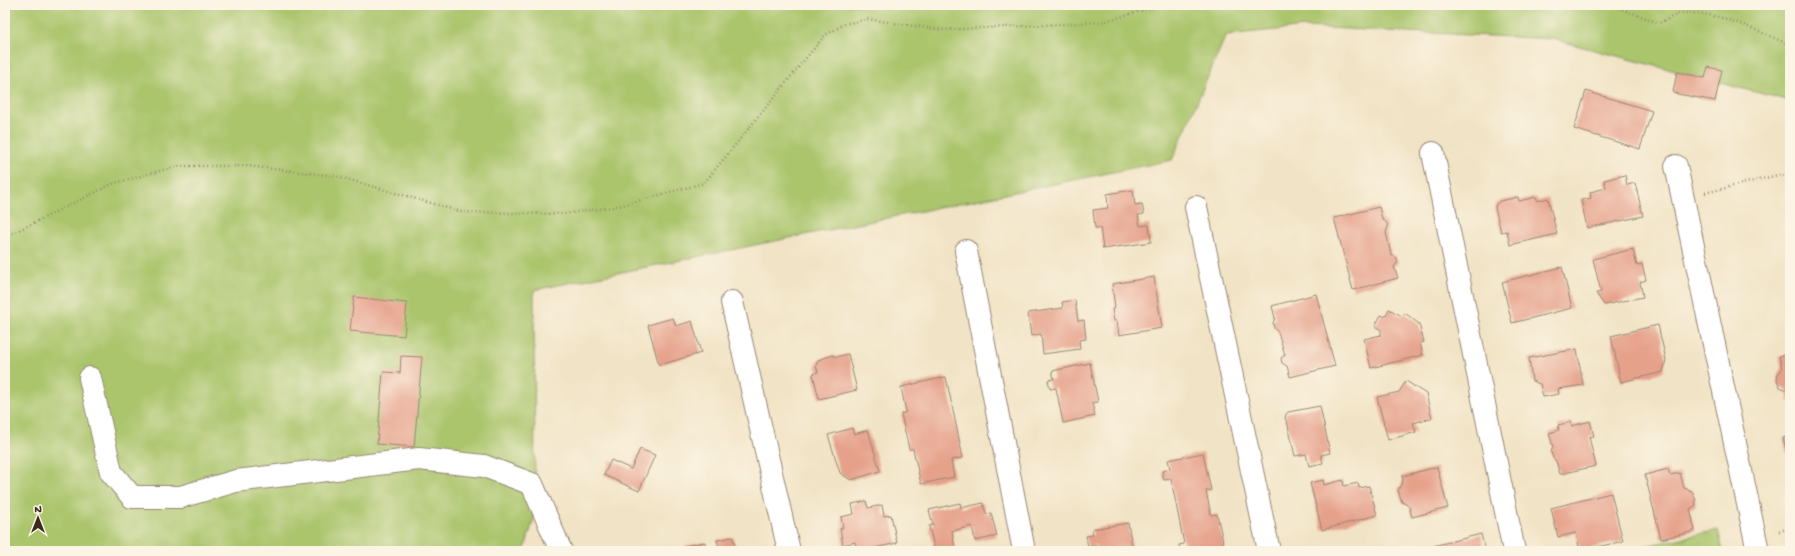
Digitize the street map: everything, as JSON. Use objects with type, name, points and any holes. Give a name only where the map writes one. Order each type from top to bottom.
[{"type":"street","points":[[1434,153],[1514,551]]},
{"type":"street","points":[[1676,166],[1758,551]]},
{"type":"street","points":[[1196,206],[1268,551]]},
{"type":"street","points":[[966,251],[1024,551]]},
{"type":"street","points":[[732,302],[789,551]]},
{"type":"street","points":[[90,378],[111,472],[132,497],[180,497],[236,481],[419,459],[484,466],[532,484],[561,551]]},
{"type":"path","points":[[5,237],[112,184],[178,166],[247,166],[336,176],[462,212],[564,214],[619,206],[704,183],[825,35],[845,24],[867,18],[942,30],[1102,22],[1162,5]]},
{"type":"path","points":[[1611,5],[1659,23],[1684,13],[1710,16],[1737,22],[1790,45]]},
{"type":"path","points":[[1683,198],[1778,175],[1790,176]]},
{"type":"green space","points":[[5,5],[1790,5],[1790,101],[1552,39],[1305,27],[1226,35],[1172,160],[534,290],[535,515],[524,551],[5,551]]},
{"type":"green space","points":[[1718,530],[1723,551],[1623,551]]},
{"type":"building","points":[[1708,67],[1722,70],[1715,101],[1673,93],[1677,72],[1705,78]]},
{"type":"building","points":[[1586,91],[1652,111],[1640,149],[1574,129]]},
{"type":"building","points":[[1625,175],[1627,185],[1635,183],[1643,216],[1587,228],[1581,200],[1591,198],[1590,192],[1606,188],[1604,180]]},
{"type":"building","points":[[1133,190],[1135,205],[1142,204],[1144,214],[1138,215],[1140,226],[1149,225],[1151,242],[1103,249],[1100,228],[1095,228],[1093,210],[1108,208],[1107,194]]},
{"type":"building","points":[[1518,197],[1519,201],[1536,197],[1538,201],[1548,198],[1557,234],[1510,245],[1507,231],[1501,232],[1495,208],[1496,204],[1500,201]]},
{"type":"building","points":[[1379,207],[1382,219],[1387,223],[1388,227],[1386,232],[1391,255],[1396,257],[1398,262],[1394,267],[1398,278],[1353,290],[1334,218]]},
{"type":"building","points":[[1633,249],[1637,266],[1642,264],[1646,280],[1640,282],[1643,297],[1604,305],[1596,293],[1601,292],[1593,259]]},
{"type":"building","points":[[1562,267],[1572,308],[1512,323],[1502,282]]},
{"type":"building","points":[[1154,277],[1162,328],[1119,335],[1117,321],[1114,321],[1112,309],[1115,308],[1112,284]]},
{"type":"building","points":[[1316,294],[1335,366],[1290,377],[1287,366],[1282,363],[1281,358],[1285,355],[1278,332],[1274,328],[1273,323],[1275,318],[1272,306]]},
{"type":"building","points":[[354,297],[407,303],[404,336],[350,331]]},
{"type":"building","points":[[1075,300],[1078,321],[1084,320],[1086,339],[1079,340],[1080,349],[1043,354],[1041,334],[1031,336],[1028,313],[1063,308],[1062,302]]},
{"type":"building","points":[[1389,309],[1402,316],[1405,313],[1419,324],[1424,342],[1420,343],[1423,355],[1371,368],[1364,339],[1381,335],[1381,330],[1375,326],[1381,315],[1385,317]]},
{"type":"building","points":[[673,318],[676,326],[692,321],[701,353],[659,365],[648,325]]},
{"type":"building","points":[[1658,325],[1666,360],[1663,372],[1621,382],[1611,336]]},
{"type":"building","points":[[1577,349],[1583,385],[1558,389],[1559,394],[1543,397],[1540,384],[1532,381],[1529,358]]},
{"type":"building","points":[[848,354],[857,390],[819,399],[813,374],[818,372],[816,366],[818,360],[833,355],[836,357]]},
{"type":"building","points":[[1790,354],[1789,402],[1787,390],[1780,387],[1777,380],[1778,374],[1782,369],[1779,356]]},
{"type":"building","points":[[401,356],[422,357],[414,447],[377,444],[383,372],[400,373]]},
{"type":"building","points":[[1090,363],[1098,402],[1092,403],[1095,416],[1063,423],[1056,388],[1050,389],[1048,380],[1054,379],[1052,371]]},
{"type":"building","points":[[946,377],[963,458],[951,460],[954,477],[921,484],[913,449],[909,449],[901,414],[906,412],[901,387]]},
{"type":"building","points":[[1406,381],[1426,394],[1432,418],[1413,423],[1416,432],[1388,440],[1377,397],[1399,392]]},
{"type":"building","points":[[1320,406],[1330,453],[1321,455],[1323,463],[1309,466],[1306,454],[1295,456],[1287,421],[1285,419],[1288,412]]},
{"type":"building","points":[[1590,421],[1594,436],[1589,437],[1596,466],[1560,474],[1556,461],[1551,452],[1553,447],[1549,433],[1559,430],[1558,425],[1571,422],[1572,426]]},
{"type":"building","points":[[852,428],[854,434],[868,430],[880,471],[851,480],[840,473],[828,435]]},
{"type":"building","points":[[1790,436],[1790,461],[1789,461],[1783,438]]},
{"type":"building","points":[[640,449],[655,455],[639,491],[604,475],[611,460],[631,469]]},
{"type":"building","points":[[1203,453],[1211,490],[1206,491],[1211,515],[1217,514],[1225,551],[1180,551],[1179,545],[1184,544],[1171,479],[1164,480],[1162,471],[1170,469],[1168,460]]},
{"type":"building","points":[[1437,467],[1448,508],[1412,517],[1409,506],[1402,502],[1398,490],[1403,481],[1402,476]]},
{"type":"building","points":[[1668,469],[1670,475],[1680,473],[1684,488],[1692,491],[1695,497],[1696,505],[1690,509],[1695,531],[1661,539],[1645,475]]},
{"type":"building","points":[[1323,480],[1324,485],[1343,480],[1344,486],[1358,483],[1359,488],[1369,486],[1377,515],[1322,530],[1310,483]]},
{"type":"building","points":[[1611,493],[1623,541],[1580,551],[1576,533],[1558,537],[1551,508]]},
{"type":"building","points":[[866,501],[868,508],[882,505],[884,516],[891,515],[897,543],[861,551],[857,551],[855,542],[843,545],[840,528],[843,528],[841,517],[854,514],[852,504]]},
{"type":"building","points":[[960,503],[961,508],[983,503],[986,514],[991,513],[997,536],[975,541],[972,526],[952,531],[955,548],[935,551],[929,526],[933,525],[929,510]]},
{"type":"building","points":[[1128,523],[1133,551],[1097,551],[1096,545],[1088,547],[1086,536],[1093,535],[1092,529]]},
{"type":"building","points":[[1481,534],[1485,551],[1422,551],[1421,549]]},
{"type":"building","points":[[733,537],[736,551],[708,551],[719,548],[717,540]]},
{"type":"building","points":[[705,542],[707,551],[686,551],[685,546]]},
{"type":"building","points":[[1385,547],[1386,551],[1368,551],[1368,550]]}]
